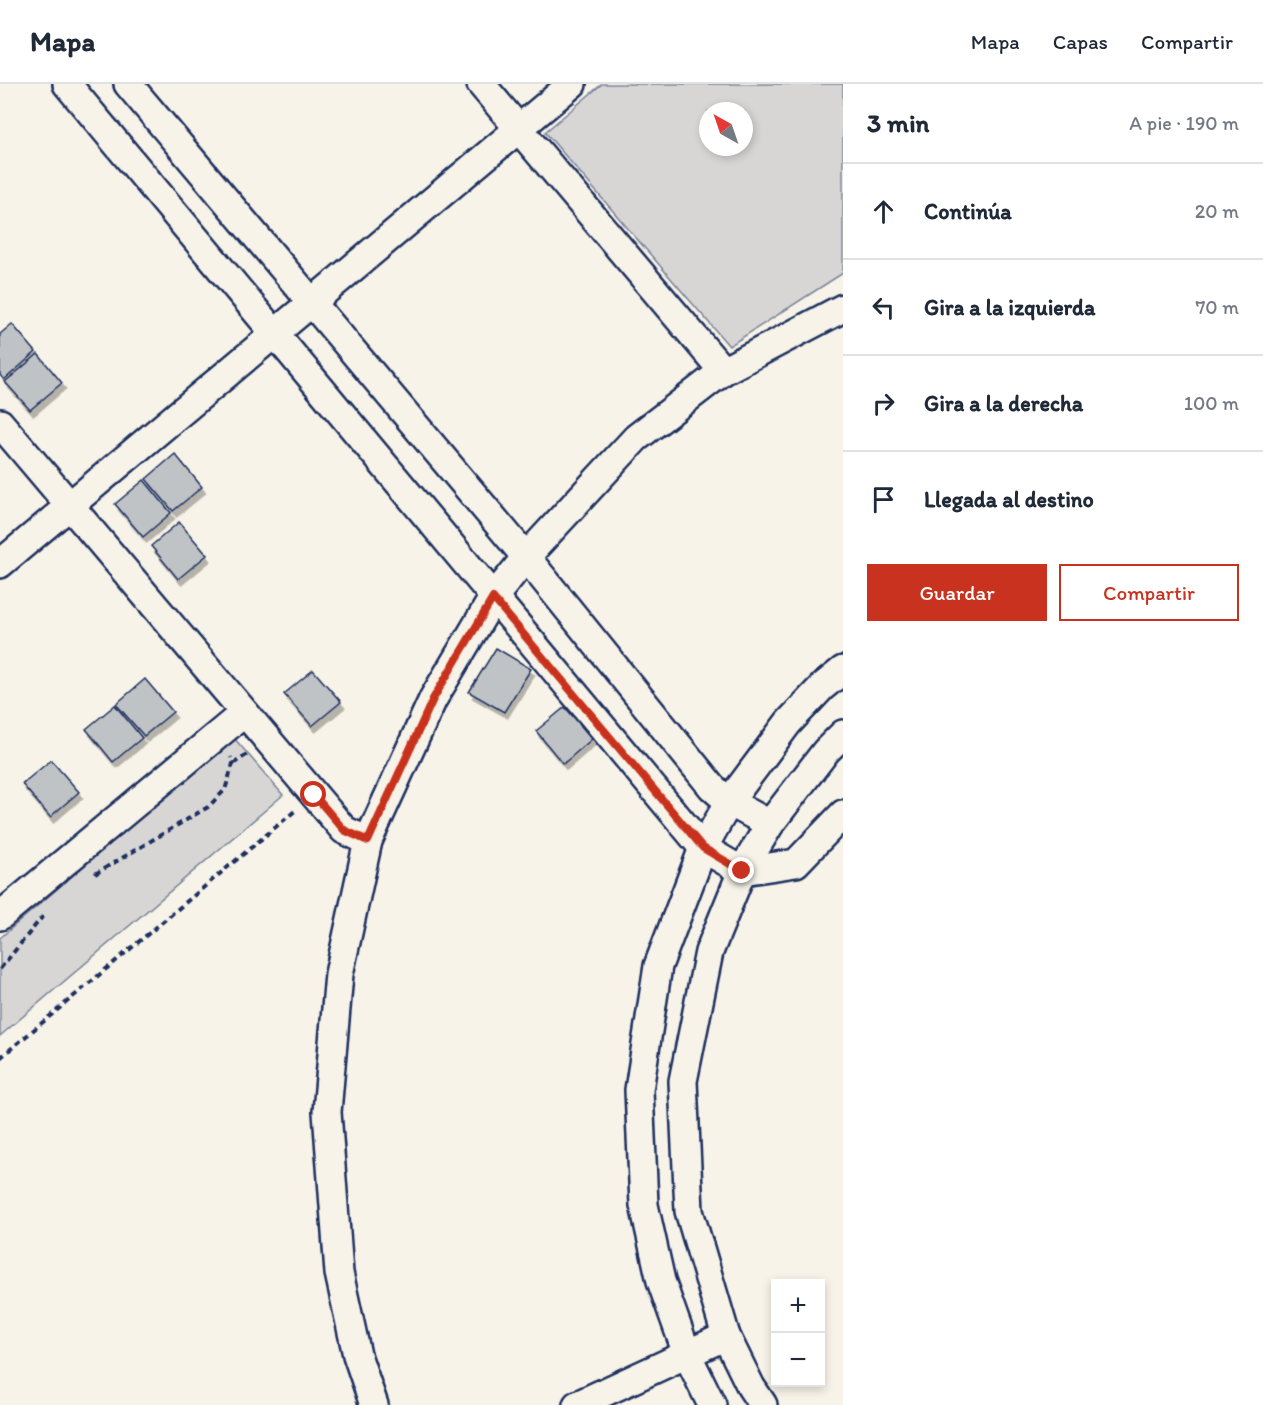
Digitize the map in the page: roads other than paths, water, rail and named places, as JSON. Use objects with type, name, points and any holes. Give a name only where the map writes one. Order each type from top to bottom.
[{"type":"street","points":[[66,84],[703,848],[742,871],[796,863],[843,814]]},
{"type":"street","points":[[128,84],[526,557],[712,787],[729,802],[770,824]]},
{"type":"street","points":[[482,84],[723,371]]},
{"type":"street","points":[[0,564],[572,84]]},
{"type":"street","points":[[374,1405],[357,1355],[339,1273],[327,1112],[339,974],[368,841],[433,699],[493,598],[526,557],[636,438],[723,371],[843,308]]},
{"type":"street","points":[[0,423],[344,830],[368,841]]},
{"type":"street","points":[[843,670],[822,687],[788,723],[729,802],[703,848],[658,966],[639,1090],[644,1205],[661,1281],[707,1404],[757,1396],[726,1336],[689,1211],[683,1080],[709,952],[742,871],[770,824],[826,751],[843,734]]},
{"type":"street","points":[[0,916],[244,713]]},
{"type":"street","points":[[577,1405],[726,1336]]}]
